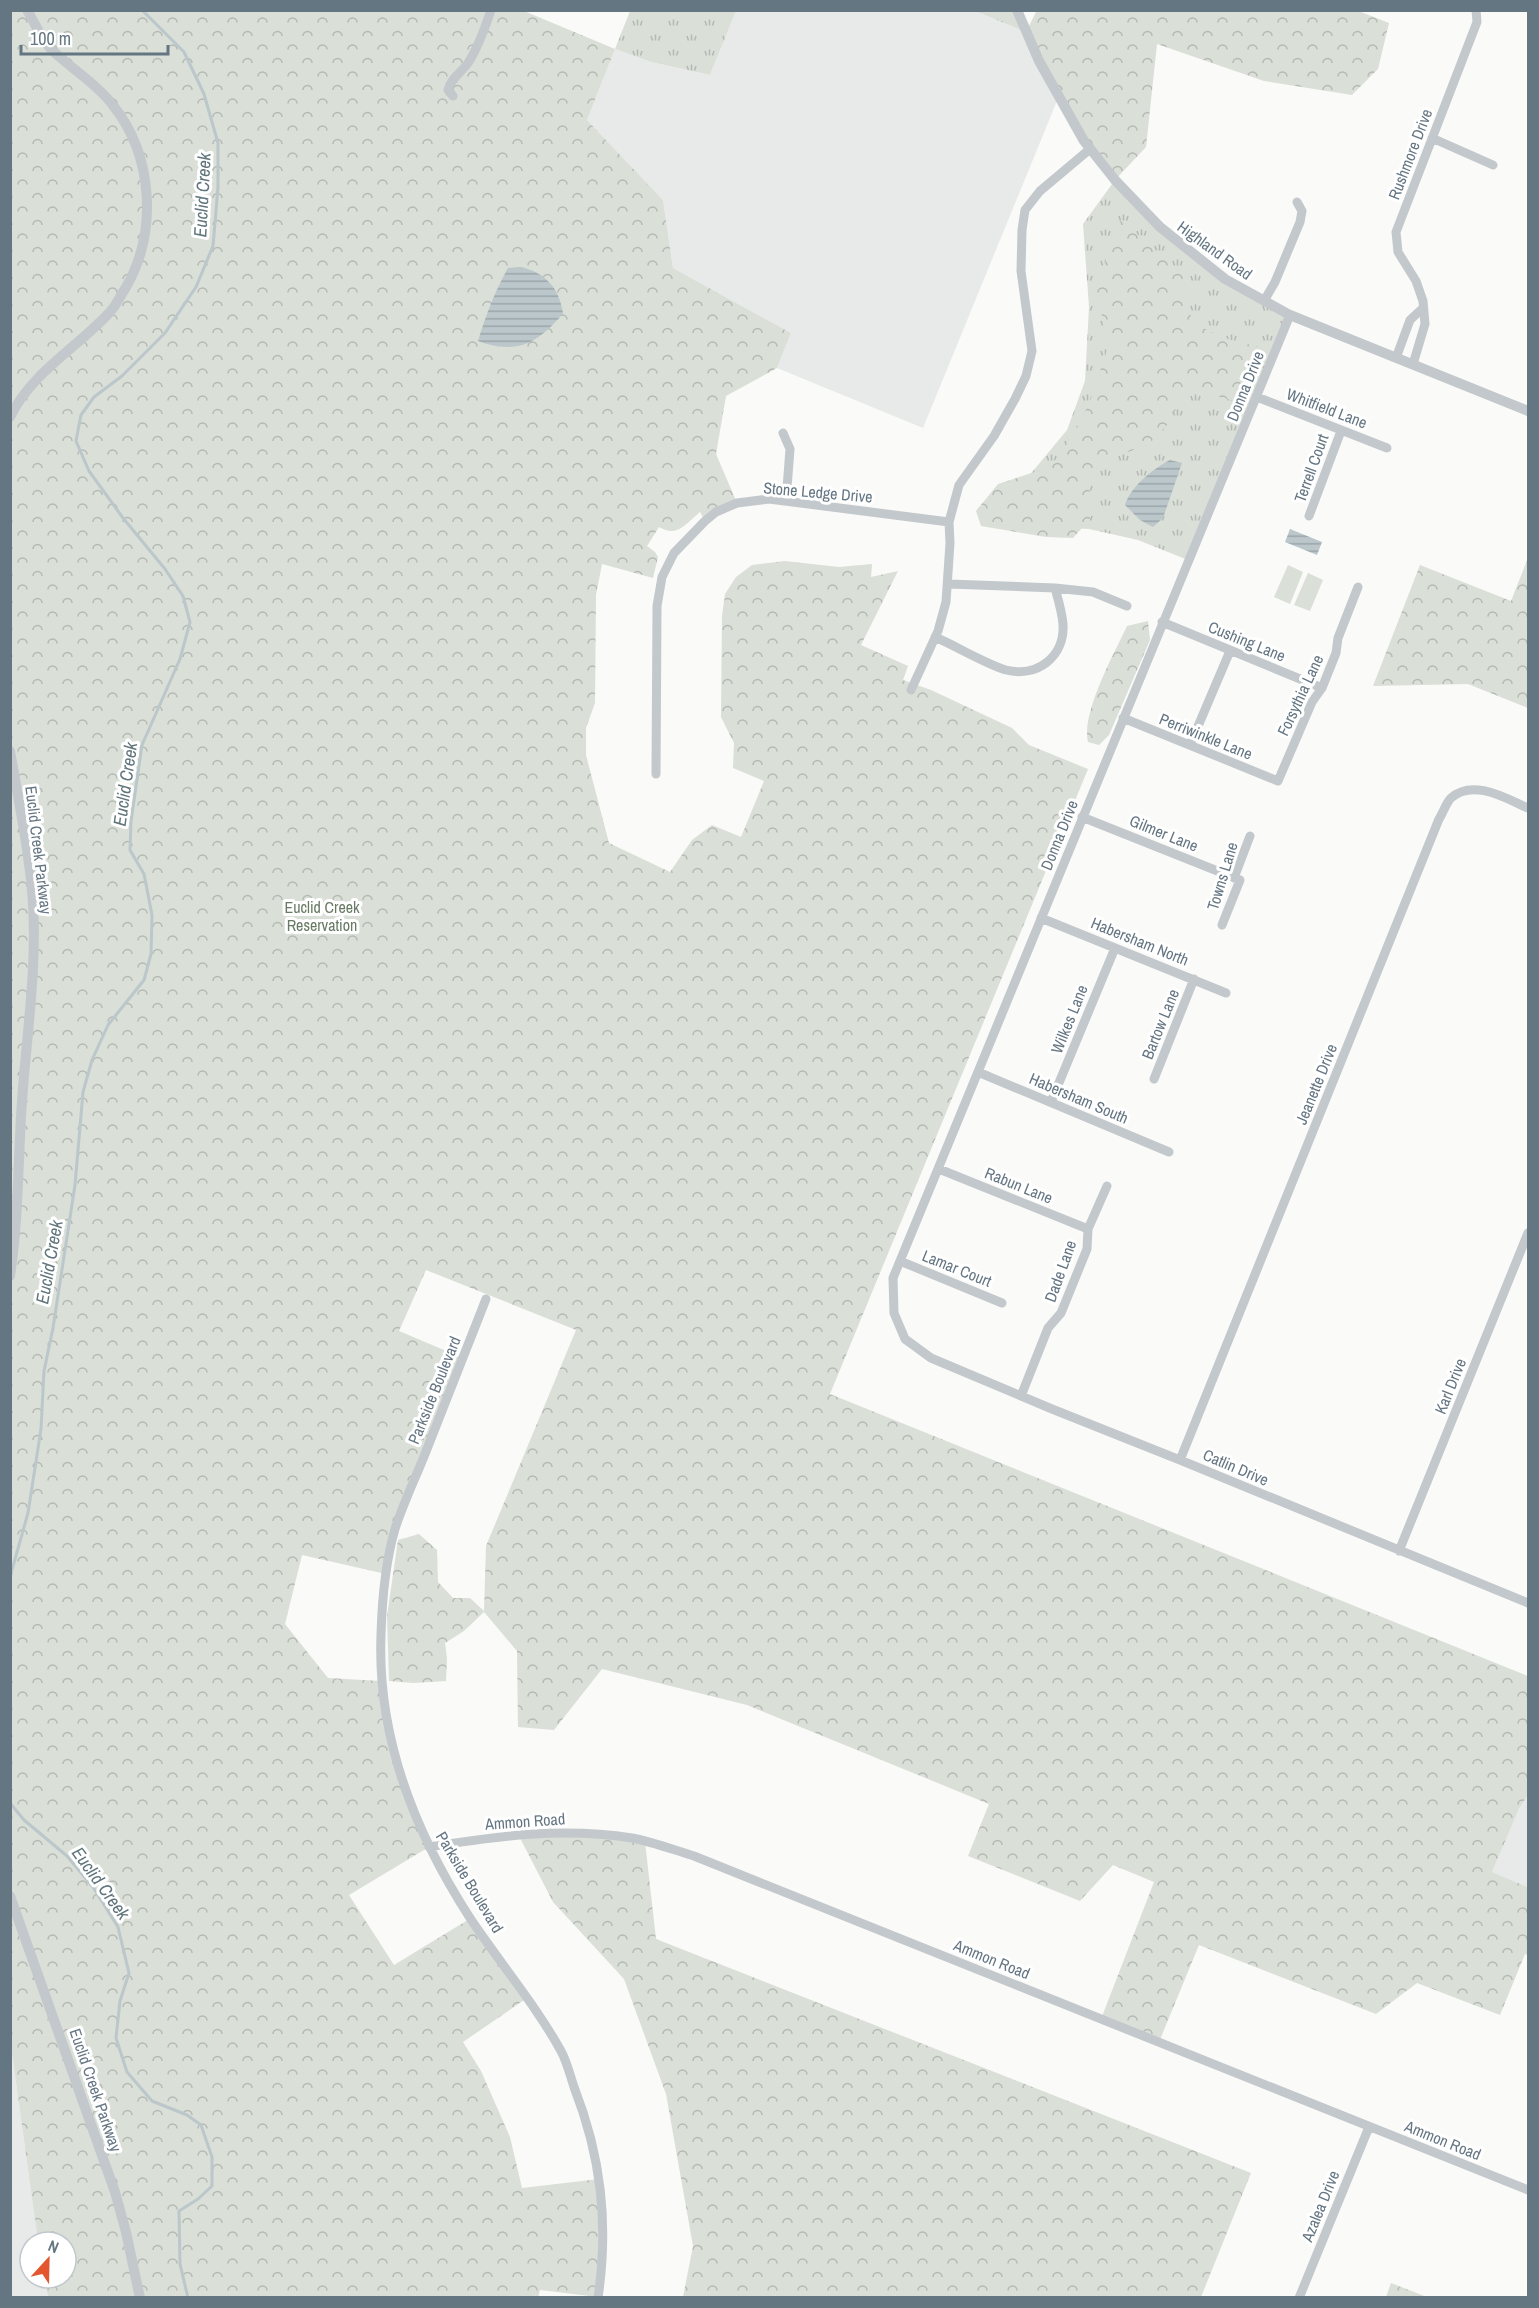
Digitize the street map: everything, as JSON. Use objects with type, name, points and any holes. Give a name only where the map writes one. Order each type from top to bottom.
[{"type":"street","points":[[10,417],[16,405],[43,372],[112,311],[134,273],[147,227],[146,195],[140,152],[126,126],[112,103],[50,47],[27,10]]},
{"type":"street","points":[[453,96],[448,90],[450,83],[467,64],[491,10]]},
{"type":"street","name":"Highland Road","points":[[1017,10],[1039,61],[1090,149],[1115,180],[1160,227],[1225,279],[1290,315],[1528,411]]},
{"type":"street","name":"Rushmore Drive","points":[[1413,364],[1425,324],[1423,308],[1416,281],[1398,252],[1396,232],[1477,22],[1476,10]]},
{"type":"street","points":[[1432,138],[1493,165]]},
{"type":"street","points":[[911,690],[935,637],[949,584],[949,522],[959,485],[1015,399],[1026,376],[1032,351],[1021,271],[1024,210],[1040,191],[1090,149]]},
{"type":"street","points":[[1264,301],[1275,282],[1300,222],[1302,211],[1296,202]]},
{"type":"street","points":[[1396,358],[1410,320],[1423,308]]},
{"type":"street","name":"Donna Drive","points":[[931,1358],[905,1339],[894,1313],[893,1278],[1290,315]]},
{"type":"street","name":"Whitfield Lane","points":[[1257,397],[1388,447]]},
{"type":"street","name":"Terrell Court","points":[[1309,516],[1341,430]]},
{"type":"street","points":[[783,433],[790,449],[786,501]]},
{"type":"street","name":"Stone Ledge Drive","points":[[656,774],[657,606],[662,577],[674,553],[695,529],[716,512],[737,503],[769,499],[949,522]]},
{"type":"street","points":[[949,584],[1055,588],[1093,592],[1126,606]]},
{"type":"street","name":"Forsythia Lane","points":[[1278,781],[1311,702],[1322,688],[1358,587]]},
{"type":"street","points":[[935,637],[1006,670],[1029,672],[1050,663],[1062,643],[1063,624],[1055,588]]},
{"type":"street","name":"Cushing Lane","points":[[1162,622],[1322,688]]},
{"type":"street","points":[[1190,745],[1230,651]]},
{"type":"street","name":"Perriwinkle Lane","points":[[1123,718],[1278,781]]},
{"type":"street","name":"Euclid Creek Parkway","points":[[10,751],[32,890],[33,956],[14,1250],[10,1276]]},
{"type":"street","name":"Jeanette Drive","points":[[1180,1460],[1439,819],[1451,798],[1467,789],[1491,793],[1528,808]]},
{"type":"street","name":"Gilmer Lane","points":[[1082,817],[1233,878]]},
{"type":"street","name":"Towns Lane","points":[[1222,926],[1239,880],[1233,878],[1251,836]]},
{"type":"street","name":"Habersham North","points":[[1041,918],[1226,993]]},
{"type":"street","name":"Wilkes Lane","points":[[1051,1102],[1115,948]]},
{"type":"street","name":"Bartow Lane","points":[[1154,1079],[1194,979]]},
{"type":"street","name":"Habersham South","points":[[978,1072],[1169,1152]]},
{"type":"street","name":"Rabun Lane","points":[[939,1168],[1088,1229]]},
{"type":"street","name":"Dade Lane","points":[[1021,1396],[1048,1328],[1061,1313],[1083,1260],[1087,1249],[1088,1229],[1107,1186]]},
{"type":"street","name":"Karl Drive","points":[[1399,1551],[1528,1233]]},
{"type":"street","name":"Lamar Court","points":[[900,1261],[1002,1303]]},
{"type":"street","name":"Parkside Boulevard","points":[[486,1299],[395,1529],[384,1583],[381,1681],[389,1730],[404,1788],[429,1847],[471,1918],[517,1982],[562,2053],[574,2085],[598,2161],[604,2224],[598,2298]]},
{"type":"street","name":"Catlin Drive","points":[[931,1358],[1528,1604]]},
{"type":"street","name":"Ammon Road","points":[[429,1847],[499,1836],[566,1832],[633,1838],[694,1856],[1528,2190]]},
{"type":"street","name":"Euclid Creek Parkway","points":[[10,1896],[98,2139],[126,2232],[141,2298]]},
{"type":"street","name":"Azalea Drive","points":[[1299,2298],[1369,2127]]},
{"type":"shaded area","points":[[736,11],[975,11],[1026,32],[1059,96],[923,428],[777,368],[791,333],[673,268],[663,200],[587,120],[615,49],[651,62],[710,75]]},
{"type":"shaded area","points":[[521,267],[538,273],[550,283],[555,289],[563,313],[545,332],[525,344],[504,347],[478,341],[491,303],[508,268]]},
{"type":"shaded area","points":[[1170,460],[1182,463],[1163,518],[1153,527],[1140,520],[1125,505],[1132,491],[1143,479]]},
{"type":"shaded area","points":[[1290,529],[1322,542],[1317,555],[1285,542]]},
{"type":"shaded area","points":[[1528,1795],[1528,1887],[1492,1872],[1519,1809]]},
{"type":"shaded area","points":[[10,2039],[36,2230],[18,2230],[18,2290],[47,2290],[48,2297],[11,2297]]},
{"type":"green space","points":[[630,10],[736,11],[710,75],[651,62],[615,49]]},
{"type":"green space","points":[[1037,10],[1356,10],[1389,23],[1378,69],[1352,95],[1264,81],[1157,44],[1146,147],[1115,180],[1084,141],[1026,32]]},
{"type":"green space","name":"Euclid Creek Reservation","points":[[10,11],[524,11],[615,49],[587,120],[663,200],[673,268],[791,333],[777,368],[726,396],[716,454],[737,503],[705,521],[700,512],[676,530],[671,531],[659,527],[647,546],[658,557],[653,578],[602,564],[596,595],[595,703],[586,728],[586,755],[609,843],[670,872],[692,840],[712,825],[741,837],[764,781],[733,768],[734,743],[721,717],[722,616],[725,594],[736,577],[752,565],[785,561],[839,567],[872,564],[871,577],[898,571],[861,645],[908,666],[903,680],[931,690],[1012,728],[1029,745],[1088,769],[830,1394],[1528,1676],[1528,1795],[1519,1809],[1492,1872],[1528,1887],[1528,1955],[1525,1954],[1500,2015],[1417,1983],[1376,2014],[1199,1945],[1159,2042],[1101,2019],[1154,1882],[1113,1865],[1080,1901],[968,1856],[989,1804],[747,1705],[602,1669],[554,1730],[518,1727],[517,1651],[484,1612],[464,1631],[445,1643],[446,1681],[413,1683],[389,1681],[387,1616],[398,1540],[419,1534],[437,1550],[438,1582],[453,1598],[470,1598],[484,1611],[486,1546],[576,1330],[426,1270],[399,1331],[463,1358],[395,1529],[386,1574],[302,1555],[285,1624],[328,1678],[381,1681],[389,1730],[429,1847],[349,1895],[394,1965],[471,1918],[527,1998],[463,2042],[481,2071],[510,2137],[522,2188],[599,2179],[598,2297],[540,2290],[538,2298],[48,2297],[47,2290],[78,2290],[78,2230],[36,2230],[10,2039]]},
{"type":"green space","points":[[975,11],[1017,11],[1026,32]]},
{"type":"green space","points":[[1115,180],[1225,279],[1290,315],[1188,560],[1138,540],[1089,529],[1005,524],[1028,477],[1067,430],[1085,381],[1089,307],[1083,224]]},
{"type":"green space","points":[[1121,220],[1183,274],[1187,307],[1198,324],[1218,335],[1262,347],[1263,364],[1239,402],[1201,392],[1182,396],[1170,422],[1149,444],[1110,459],[1089,478],[1091,518],[1073,538],[1046,537],[981,526],[976,511],[998,484],[1050,467],[1065,447],[1089,404],[1109,344],[1095,288]]},
{"type":"green space","points":[[1528,558],[1528,708],[1468,684],[1373,686],[1420,565],[1511,601]]},
{"type":"green space","points":[[1288,565],[1303,572],[1290,604],[1274,597]]},
{"type":"green space","points":[[1308,573],[1323,580],[1310,611],[1294,605]]},
{"type":"green space","points":[[1148,621],[1150,640],[1109,735],[1099,745],[1088,742],[1089,716],[1094,700],[1127,626]]},
{"type":"green space","points":[[566,1831],[645,1842],[656,1939],[1251,2173],[1201,2297],[683,2297],[693,2246],[666,2094],[624,1979],[553,1902],[518,1834]]},
{"type":"green space","points":[[1391,2283],[1427,2297],[1386,2297]]},
{"type":"waterway","name":"Euclid Creek","points":[[10,1577],[28,1513],[41,1429],[44,1371],[53,1328],[75,1185],[83,1092],[92,1060],[108,1025],[144,980],[151,954],[152,915],[144,874],[130,850],[131,821],[142,745],[180,659],[190,622],[183,596],[165,569],[123,518],[89,471],[76,441],[81,415],[94,397],[122,376],[165,333],[196,287],[213,246],[218,187],[218,143],[204,94],[184,52],[142,10]]},
{"type":"waterway","name":"Euclid Creek","points":[[10,1803],[24,1820],[67,1856],[93,1887],[118,1927],[129,1973],[120,2001],[116,2038],[127,2072],[152,2101],[187,2115],[201,2125],[212,2157],[212,2186],[198,2199],[179,2211],[180,2264],[188,2298]]}]
